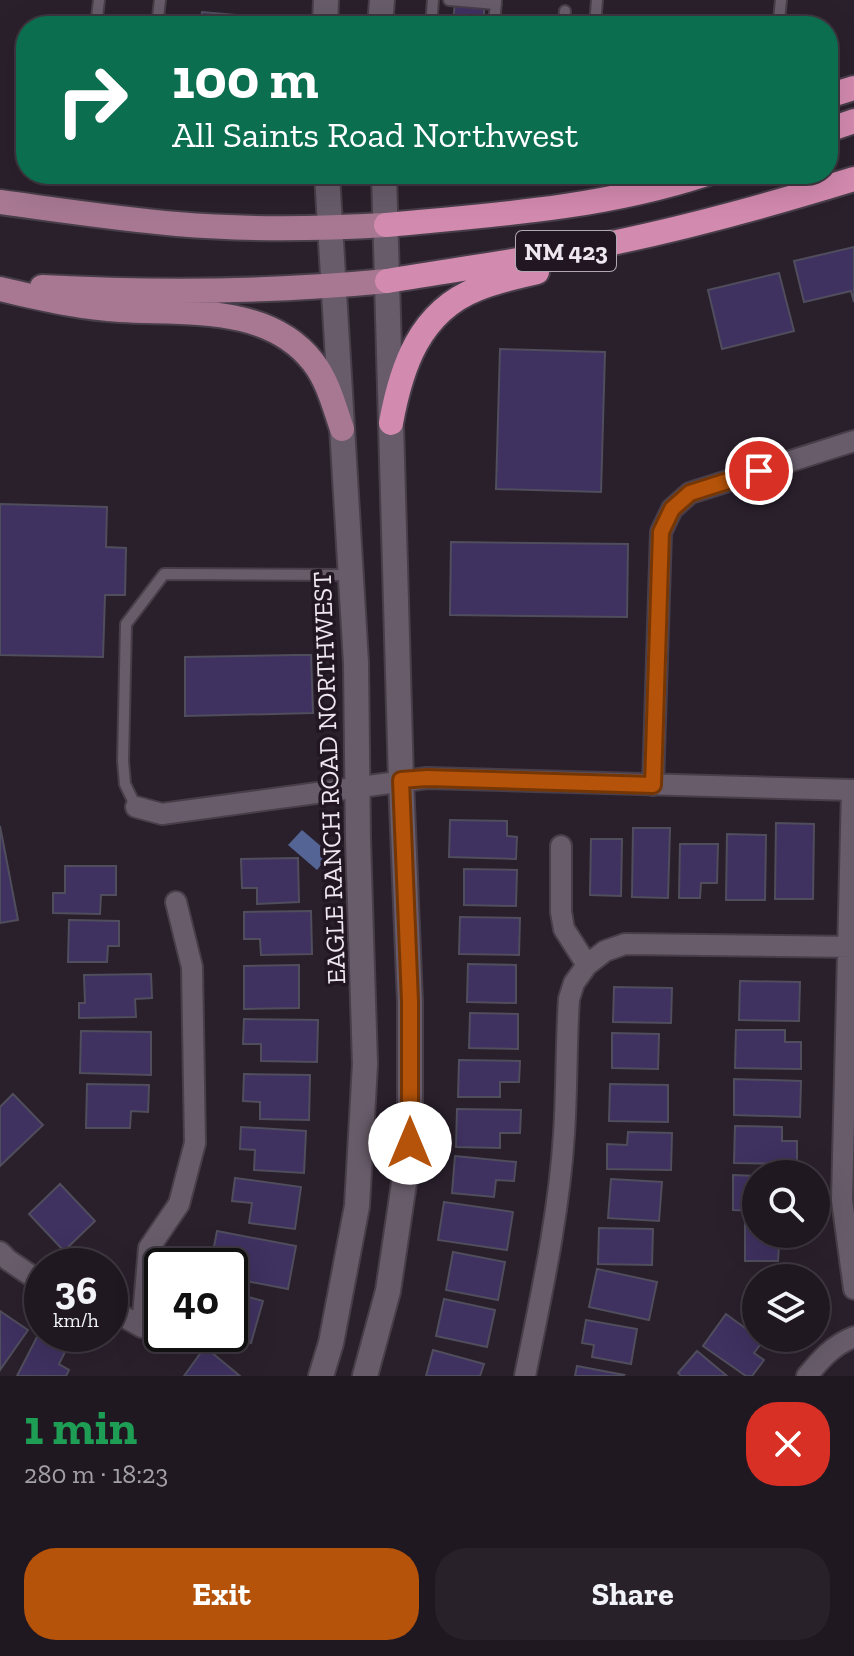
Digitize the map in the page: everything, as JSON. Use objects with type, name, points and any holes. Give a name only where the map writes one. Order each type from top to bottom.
[{"type":"highway","name":"NM 423","points":[[386,225],[553,208],[624,196],[669,184]]},
{"type":"highway","name":"NM 423","points":[[387,281],[618,242],[743,212],[837,184]]},
{"type":"highway","points":[[391,423],[397,391],[414,345],[429,324],[474,290],[743,212]]},
{"type":"main road","name":"NM 423","points":[[0,202],[174,224],[275,229],[386,225]]},
{"type":"main road","name":"NM 423","points":[[0,286],[168,291],[333,286],[387,281]]},
{"type":"main road","points":[[0,286],[72,306],[219,314],[277,332],[297,345],[314,363],[329,391],[342,429]]},
{"type":"street","name":"EAGLE RANCH ROAD NORTHWEST","points":[[321,1376],[331,1343],[357,1206],[365,1064],[356,663],[328,184]]},
{"type":"street","points":[[365,1376],[388,1291],[410,1143],[410,1002],[384,184]]},
{"type":"street","points":[[653,785],[661,532],[672,509],[690,493],[854,441]]},
{"type":"street","points":[[136,807],[162,814],[427,778],[853,790],[848,1199],[854,1289]]},
{"type":"street","points":[[561,846],[562,921],[587,965]]},
{"type":"street","points":[[128,1319],[142,1327],[149,1248],[179,1204],[195,1143],[192,967],[176,902]]},
{"type":"street","points":[[525,1376],[555,1213],[564,1136],[569,999],[574,983],[587,965],[605,951],[625,944],[851,947]]},
{"type":"street","points":[[0,1252],[24,1271]]},
{"type":"street","points":[[807,1376],[824,1355],[841,1342],[854,1337]]},
{"type":"lane","points":[[449,0],[496,2]]},
{"type":"lane","points":[[565,11],[565,16]]},
{"type":"lane","points":[[136,807],[125,784],[123,761],[126,624],[164,574],[351,575]]},
{"type":"water","points":[[302,830],[330,854],[317,870],[288,845]]},
{"type":"building","points":[[455,0],[485,0],[484,16],[454,16]]},
{"type":"building","points":[[202,12],[248,16],[201,16]]},
{"type":"building","points":[[854,247],[854,302],[851,291],[804,302],[794,261]]},
{"type":"building","points":[[779,273],[794,331],[722,349],[708,290]]},
{"type":"building","points":[[500,349],[605,352],[601,492],[496,489]]},
{"type":"building","points":[[0,504],[107,507],[106,547],[126,548],[125,595],[105,595],[103,657],[0,655]]},
{"type":"building","points":[[451,542],[628,544],[627,617],[450,615]]},
{"type":"building","points":[[311,655],[313,713],[185,716],[185,657]]},
{"type":"building","points":[[450,820],[507,821],[507,836],[517,837],[516,859],[449,857]]},
{"type":"building","points":[[776,823],[814,824],[813,899],[775,899]]},
{"type":"building","points":[[0,826],[18,920],[0,923]]},
{"type":"building","points":[[633,828],[670,828],[668,898],[632,897]]},
{"type":"building","points":[[727,834],[766,835],[765,900],[726,900]]},
{"type":"building","points":[[591,839],[622,839],[621,896],[590,895]]},
{"type":"building","points":[[680,844],[718,844],[717,883],[701,883],[700,898],[679,898]]},
{"type":"building","points":[[298,858],[299,902],[257,904],[257,888],[242,888],[241,859]]},
{"type":"building","points":[[65,866],[116,866],[116,895],[101,895],[100,914],[53,913],[53,893],[65,893]]},
{"type":"building","points":[[464,869],[517,870],[516,906],[464,905]]},
{"type":"building","points":[[311,911],[312,954],[261,955],[260,939],[244,939],[244,912]]},
{"type":"building","points":[[460,917],[520,918],[519,955],[459,954]]},
{"type":"building","points":[[69,920],[119,921],[119,946],[108,946],[107,962],[68,962]]},
{"type":"building","points":[[468,964],[516,965],[516,1003],[467,1002]]},
{"type":"building","points":[[299,965],[299,1008],[244,1009],[244,966]]},
{"type":"building","points":[[151,974],[152,998],[135,999],[136,1017],[79,1018],[79,1003],[85,1003],[84,975]]},
{"type":"building","points":[[740,981],[800,982],[799,1021],[739,1020]]},
{"type":"building","points":[[614,987],[672,988],[671,1023],[613,1022]]},
{"type":"building","points":[[470,1013],[518,1014],[518,1049],[469,1048]]},
{"type":"building","points":[[244,1019],[318,1020],[317,1062],[261,1061],[261,1044],[243,1044]]},
{"type":"building","points":[[736,1030],[785,1030],[785,1042],[801,1042],[801,1069],[735,1068]]},
{"type":"building","points":[[81,1031],[151,1032],[151,1075],[80,1073]]},
{"type":"building","points":[[612,1033],[659,1034],[658,1069],[612,1068]]},
{"type":"building","points":[[459,1060],[520,1061],[519,1082],[500,1082],[500,1097],[458,1097]]},
{"type":"building","points":[[244,1074],[310,1075],[309,1120],[260,1119],[260,1102],[243,1101]]},
{"type":"building","points":[[734,1079],[801,1081],[800,1117],[734,1115]]},
{"type":"building","points":[[87,1084],[149,1085],[148,1112],[131,1111],[130,1128],[86,1128]]},
{"type":"building","points":[[610,1084],[668,1085],[668,1122],[609,1121]]},
{"type":"building","points":[[13,1094],[43,1125],[0,1166],[0,1107]]},
{"type":"building","points":[[457,1109],[521,1110],[520,1133],[500,1133],[500,1148],[456,1147]]},
{"type":"building","points":[[735,1126],[782,1127],[782,1141],[797,1141],[797,1160],[742,1160],[742,1163],[734,1163]]},
{"type":"building","points":[[241,1127],[306,1131],[304,1173],[254,1170],[255,1150],[240,1149]]},
{"type":"building","points":[[628,1132],[672,1133],[671,1170],[607,1169],[607,1144],[627,1145]]},
{"type":"building","points":[[455,1156],[516,1162],[514,1181],[496,1180],[494,1197],[452,1193]]},
{"type":"building","points":[[733,1175],[742,1175],[742,1210],[733,1210]]},
{"type":"building","points":[[235,1178],[301,1187],[295,1229],[249,1223],[252,1203],[232,1201]]},
{"type":"building","points":[[611,1179],[662,1182],[659,1221],[608,1218]]},
{"type":"building","points":[[60,1184],[95,1221],[67,1248],[61,1248],[29,1214]]},
{"type":"building","points":[[444,1202],[513,1212],[507,1250],[438,1240]]},
{"type":"building","points":[[599,1228],[653,1229],[652,1265],[598,1264]]},
{"type":"building","points":[[217,1231],[296,1246],[288,1289],[248,1281],[248,1248],[214,1248]]},
{"type":"building","points":[[745,1248],[779,1248],[778,1261],[745,1261]]},
{"type":"building","points":[[453,1252],[505,1262],[498,1300],[446,1290]]},
{"type":"building","points":[[597,1269],[657,1282],[649,1320],[589,1307]]},
{"type":"building","points":[[248,1297],[263,1301],[251,1343],[248,1342]]},
{"type":"building","points":[[444,1299],[495,1310],[487,1347],[436,1336]]},
{"type":"building","points":[[0,1311],[24,1327],[24,1336],[0,1370]]},
{"type":"building","points":[[726,1314],[742,1326],[742,1352],[755,1352],[764,1360],[752,1376],[746,1376],[703,1346]]},
{"type":"building","points":[[586,1320],[637,1329],[631,1364],[592,1357],[594,1345],[582,1343]]},
{"type":"building","points":[[433,1350],[484,1364],[480,1376],[426,1376]]},
{"type":"building","points":[[697,1351],[727,1376],[681,1376],[678,1373]]},
{"type":"building","points":[[29,1352],[65,1352],[59,1364],[69,1370],[66,1376],[17,1376]]},
{"type":"building","points":[[201,1352],[211,1352],[240,1376],[184,1376]]},
{"type":"building","points":[[577,1366],[624,1375],[575,1376]]},
{"type":"route","points":[[410,1143],[410,1002],[401,780],[427,778],[653,785],[661,532],[672,509],[690,493],[759,471]]}]
